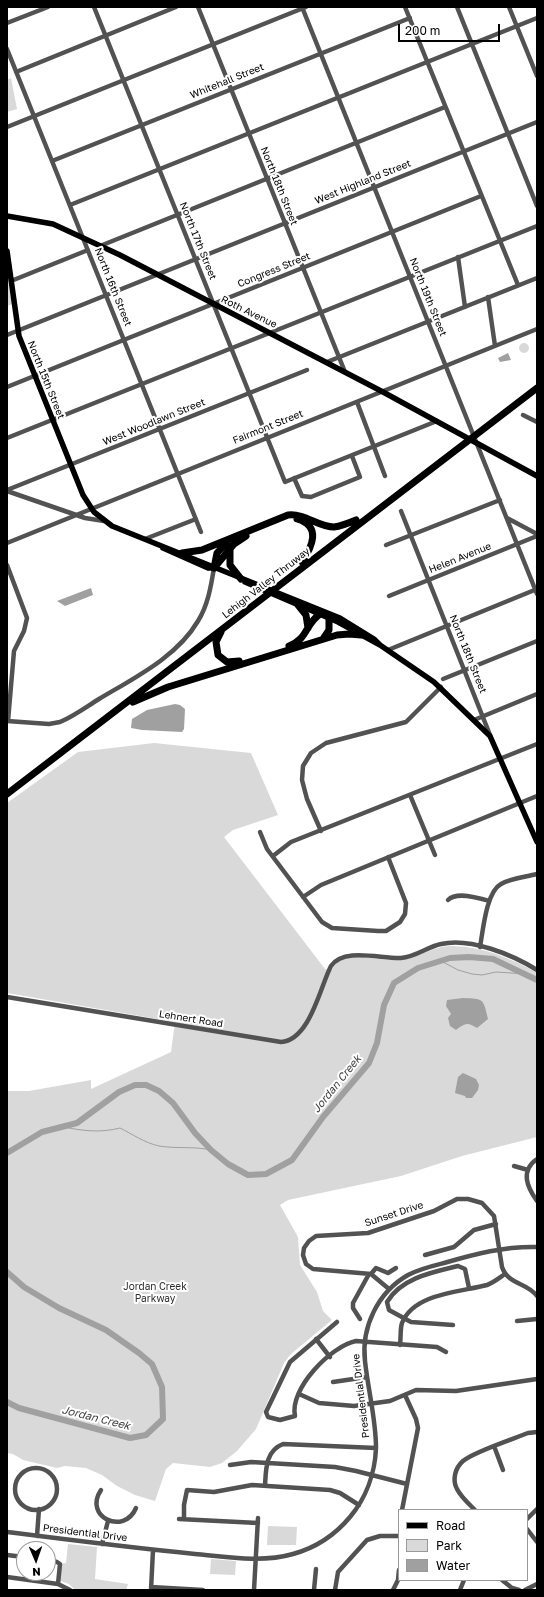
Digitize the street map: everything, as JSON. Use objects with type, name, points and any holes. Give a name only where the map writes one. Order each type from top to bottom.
[{"type":"highway","name":"Lehigh Valley Thruway","points":[[494,418],[537,382]]},
{"type":"highway","name":"Lehigh Valley Thruway","points":[[7,788],[494,418],[537,388]]},
{"type":"highway","name":"Lehigh Valley Thruway","points":[[273,587],[302,562],[356,520],[457,446]]},
{"type":"highway","points":[[182,553],[196,552],[291,514],[302,516],[323,525],[332,527],[341,526],[356,520]]},
{"type":"highway","points":[[214,568],[232,546],[241,538],[284,520],[298,519],[308,526],[313,540],[311,550],[302,562]]},
{"type":"highway","points":[[214,568],[215,559],[219,551],[233,537]]},
{"type":"highway","points":[[232,546],[229,553],[230,562],[233,570],[241,579]]},
{"type":"highway","name":"Lehigh Valley Thruway","points":[[7,794],[226,626],[264,594]]},
{"type":"highway","points":[[298,605],[306,616],[308,628]]},
{"type":"highway","points":[[226,626],[216,640],[215,649],[222,660],[231,663],[291,645],[301,639],[312,620],[325,615],[330,630],[321,640]]},
{"type":"highway","points":[[116,710],[161,689],[321,640],[346,634],[361,635]]},
{"type":"main road","name":"Roth Avenue","points":[[7,216],[51,223],[100,246],[270,332],[537,476]]},
{"type":"main road","name":"North 15th Street","points":[[7,251],[18,330],[83,495],[91,509],[104,521],[157,544]]},
{"type":"main road","points":[[157,544],[210,564],[214,568],[252,582],[358,629],[374,639],[380,645]]},
{"type":"main road","points":[[157,544],[168,552],[208,568],[214,568]]},
{"type":"main road","points":[[241,579],[250,586],[325,615],[388,650],[441,687],[490,736]]},
{"type":"main road","name":"North 18th Street","points":[[490,736],[537,842]]},
{"type":"street","name":"North 17th Street","points":[[94,7],[285,482],[294,478]]},
{"type":"street","points":[[16,72],[176,7]]},
{"type":"street","name":"North 18th Street","points":[[198,7],[345,372]]},
{"type":"street","points":[[7,127],[303,7]]},
{"type":"street","name":"North 19th Street","points":[[303,7],[320,53],[536,591]]},
{"type":"street","points":[[406,7],[518,285]]},
{"type":"street","points":[[457,7],[537,206]]},
{"type":"street","points":[[509,7],[537,76]]},
{"type":"street","points":[[7,23],[44,8]]},
{"type":"street","name":"Whitehall Street","points":[[52,161],[410,18]]},
{"type":"street","points":[[70,205],[537,18]]},
{"type":"street","name":"North 16th Street","points":[[7,49],[201,532]]},
{"type":"street","points":[[100,246],[445,107]]},
{"type":"street","name":"West Highland Street","points":[[18,330],[537,122]]},
{"type":"street","name":"Congress Street","points":[[7,387],[481,196]]},
{"type":"street","points":[[7,438],[537,226]]},
{"type":"street","points":[[11,281],[88,250]]},
{"type":"street","points":[[458,257],[465,307]]},
{"type":"street","points":[[327,362],[537,278]]},
{"type":"street","points":[[488,297],[495,346]]},
{"type":"street","points":[[7,335],[18,330]]},
{"type":"street","name":"Fairmont Street","points":[[7,543],[537,330]]},
{"type":"street","name":"West Woodlawn Street","points":[[7,491],[307,370]]},
{"type":"street","points":[[357,402],[375,446],[385,476]]},
{"type":"street","points":[[524,415],[537,422]]},
{"type":"street","points":[[352,456],[360,477],[305,498],[302,496],[294,478],[437,421]]},
{"type":"street","points":[[7,491],[90,520],[104,521]]},
{"type":"street","points":[[386,545],[500,500]]},
{"type":"street","points":[[62,510],[64,520]]},
{"type":"street","name":"North 18th Street","points":[[401,511],[490,736]]},
{"type":"street","points":[[507,518],[537,535]]},
{"type":"street","points":[[145,539],[196,519]]},
{"type":"street","name":"Helen Avenue","points":[[389,596],[537,535]]},
{"type":"street","points":[[7,565],[27,618],[24,632],[14,651],[7,721],[49,724],[60,722],[121,686],[182,642],[198,621],[206,602],[214,568]]},
{"type":"street","points":[[388,650],[536,591]]},
{"type":"street","points":[[443,679],[537,641]]},
{"type":"street","points":[[320,831],[303,784],[303,766],[308,757],[315,749],[331,741],[406,722],[441,687]]},
{"type":"street","points":[[474,720],[537,694]]},
{"type":"street","points":[[273,856],[291,842],[537,744]]},
{"type":"street","points":[[410,795],[435,855]]},
{"type":"street","points":[[303,897],[321,885],[537,796]]},
{"type":"street","points":[[260,832],[266,849],[273,856],[322,922],[332,928],[378,932],[393,928],[405,914],[406,903],[388,857]]},
{"type":"street","points":[[537,874],[500,884],[494,890],[489,902],[480,947],[507,953],[537,970]]},
{"type":"street","points":[[448,900],[452,896],[466,896],[489,902]]},
{"type":"street","name":"Lehnert Road","points":[[7,997],[281,1042],[292,1039],[303,1029],[330,969],[339,958],[350,955],[406,957],[446,943],[480,947]]},
{"type":"street","points":[[537,1159],[528,1170],[527,1184],[537,1201]]},
{"type":"street","points":[[514,1166],[528,1170]]},
{"type":"street","name":"Sunset Drive","points":[[396,1268],[388,1273],[376,1268],[370,1274],[312,1269],[304,1261],[304,1248],[309,1240],[320,1234],[368,1233],[434,1211],[452,1201],[473,1199],[485,1205],[491,1211],[496,1224],[502,1267],[505,1274]]},
{"type":"street","points":[[425,1255],[454,1247],[474,1230],[496,1224]]},
{"type":"street","name":"Presidential Drive","points":[[7,1532],[153,1550],[256,1558],[286,1556],[316,1544],[339,1529],[359,1505],[371,1476],[376,1448],[367,1377],[365,1342],[372,1315],[381,1299],[403,1278],[424,1268],[500,1249],[537,1248]]},
{"type":"street","points":[[453,1325],[416,1323],[404,1319],[389,1310],[387,1302],[395,1293],[413,1279],[433,1272],[460,1266],[465,1269],[469,1288]]},
{"type":"street","points":[[360,1319],[353,1308],[353,1303],[370,1274],[390,1289]]},
{"type":"street","points":[[400,1344],[404,1319],[425,1300],[469,1288],[491,1284],[505,1274],[515,1283],[528,1287],[537,1296]]},
{"type":"street","points":[[517,1321],[537,1319]]},
{"type":"street","points":[[337,1322],[290,1362],[266,1414],[268,1417],[276,1420],[284,1420],[295,1416],[295,1404],[310,1373],[347,1344],[365,1342],[400,1344],[437,1347],[446,1352]]},
{"type":"street","points":[[316,1339],[330,1357]]},
{"type":"street","points":[[333,1382],[367,1377]]},
{"type":"street","points":[[299,1394],[313,1401],[324,1404],[354,1406],[390,1402],[416,1390],[456,1391],[537,1379]]},
{"type":"street","points":[[402,1509],[418,1428],[416,1419],[405,1395]]},
{"type":"street","points":[[473,1509],[457,1490],[455,1473],[460,1464],[467,1458],[494,1446],[528,1433],[537,1432]]},
{"type":"street","points":[[265,1486],[267,1463],[272,1451],[279,1445],[286,1443],[376,1448]]},
{"type":"street","points":[[494,1446],[503,1470]]},
{"type":"street","points":[[230,1465],[243,1462],[335,1467],[406,1484]]},
{"type":"street","points":[[32,1469],[41,1469],[49,1472],[54,1478],[57,1486],[57,1494],[53,1501],[47,1507],[39,1509],[31,1509],[24,1506],[18,1500],[15,1492],[15,1484],[19,1477],[24,1472],[32,1469]]},
{"type":"street","points":[[184,1519],[184,1505],[187,1490],[214,1492],[243,1486],[330,1490],[359,1505]]},
{"type":"street","points":[[101,1490],[97,1498],[97,1506],[100,1514],[108,1521],[116,1522],[125,1520],[133,1514],[136,1508]]},
{"type":"street","points":[[37,1536],[39,1509]]},
{"type":"street","points":[[528,1518],[537,1509]]},
{"type":"street","points":[[179,1519],[258,1521],[254,1590]]},
{"type":"street","points":[[102,1544],[108,1521]]},
{"type":"street","points":[[528,1531],[537,1542]]},
{"type":"street","points":[[335,1590],[335,1580],[338,1572],[367,1540],[380,1536],[398,1536]]},
{"type":"street","points":[[153,1550],[151,1588],[204,1590]]},
{"type":"street","points":[[56,1562],[60,1564],[58,1584]]},
{"type":"street","points":[[314,1590],[316,1569]]},
{"type":"street","points":[[7,1577],[58,1584],[70,1590]]},
{"type":"street","points":[[393,1590],[398,1580]]},
{"type":"street","points":[[503,1581],[508,1586],[519,1590]]},
{"type":"street","points":[[525,1590],[537,1584]]},
{"type":"green space","points":[[11,78],[17,109],[7,112],[7,80]]},
{"type":"green space","points":[[7,274],[12,304],[7,306]]},
{"type":"green space","points":[[522,343],[526,343],[528,344],[528,352],[522,353],[519,350],[519,346]]},
{"type":"green space","name":"Jordan Creek Parkway","points":[[154,743],[251,753],[278,815],[233,830],[224,837],[325,969],[332,970],[336,964],[342,960],[350,958],[358,957],[399,960],[438,948],[453,946],[497,954],[537,973],[537,1137],[462,1156],[401,1176],[288,1200],[280,1205],[298,1237],[300,1265],[317,1292],[323,1311],[332,1320],[291,1354],[284,1363],[256,1429],[237,1451],[222,1463],[210,1467],[173,1463],[166,1469],[155,1501],[135,1495],[117,1486],[102,1475],[86,1468],[65,1466],[57,1468],[23,1460],[13,1454],[7,1453],[7,1091],[29,1091],[91,1080],[91,1089],[171,1052],[175,1022],[7,993],[7,803],[78,752]]},
{"type":"green space","points":[[268,1526],[297,1527],[296,1545],[267,1545]]},
{"type":"green space","points":[[68,1544],[97,1547],[95,1579],[128,1584],[126,1590],[75,1590],[69,1584],[58,1580],[60,1564],[66,1563]]},
{"type":"green space","points":[[211,1559],[236,1561],[235,1575],[210,1574]]},
{"type":"water","points":[[508,353],[511,360],[500,362],[498,358]]},
{"type":"water","points":[[91,588],[93,595],[65,606],[57,601]]},
{"type":"water","points":[[175,704],[180,705],[185,709],[184,729],[182,732],[131,728],[132,719],[147,710]]},
{"type":"water","points":[[463,998],[482,1001],[485,1007],[488,1019],[477,1028],[466,1024],[456,1030],[450,1026],[448,1018],[451,1014],[446,1006],[447,1000]]},
{"type":"water","points":[[463,1073],[476,1079],[479,1085],[478,1090],[472,1098],[466,1098],[465,1096],[455,1093],[458,1077]]},
{"type":"waterway","name":"Jordan Creek","points":[[7,1153],[42,1132],[77,1123],[119,1092],[135,1085],[146,1085],[159,1091],[173,1103],[195,1133],[211,1150],[228,1164],[248,1175],[266,1174],[292,1160],[323,1117],[369,1063],[377,1043],[384,1005],[394,983],[418,968],[450,958],[469,957],[493,959],[537,980]]},
{"type":"waterway","points":[[441,961],[458,970],[472,974],[482,975],[496,972],[527,974]]},
{"type":"waterway","name":"Jordan Creek","points":[[64,1127],[92,1131],[106,1131],[120,1128],[154,1145],[211,1150]]},
{"type":"waterway","name":"Jordan Creek","points":[[7,1272],[24,1287],[59,1308],[106,1330],[152,1364],[162,1387],[163,1419],[146,1435],[130,1438],[19,1408],[7,1402]]}]
